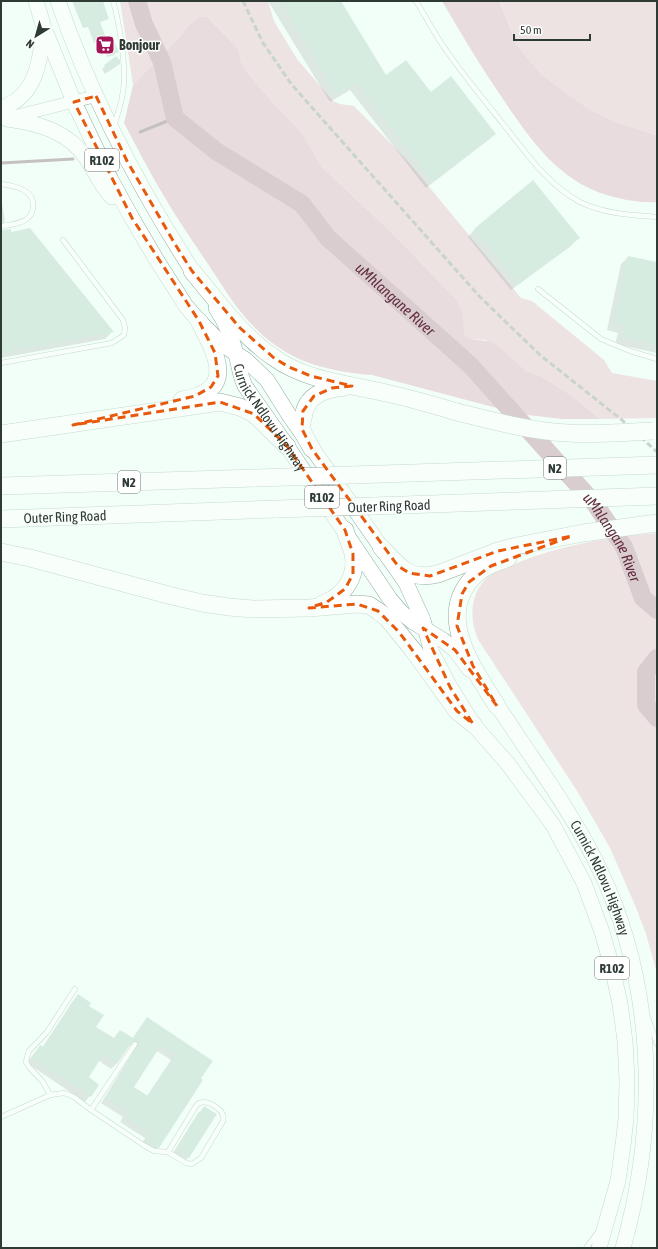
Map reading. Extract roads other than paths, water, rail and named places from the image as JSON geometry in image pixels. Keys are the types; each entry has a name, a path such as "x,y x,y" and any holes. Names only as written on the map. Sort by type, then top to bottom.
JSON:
{"highway":[{"path":"192,271 240,328 256,343 274,358 289,367 311,376 416,400 504,424 537,430 568,433 655,431"},
{"path":"73,425 144,406 189,399 211,388 218,376 218,366 215,353 199,321"},
{"path":"312,449 302,429 303,411 307,404 314,396 323,391 332,388 352,386"},
{"path":"1,434 73,425 220,402 240,407 254,414 287,446"},
{"name":"N2","path":"1,486 657,465"},
{"name":"Outer Ring Road","path":"1,519 657,496"},
{"path":"381,547 398,566 410,574 430,576 498,551 517,546 657,523"},
{"path":"309,608 334,598 340,594 350,581 353,574 353,554 344,530"},
{"path":"497,706 473,666 457,626 457,608 462,594 469,582 481,570 508,558 577,535"},
{"path":"1,552 30,558 202,603 253,609 309,608 357,604 369,605 378,611 399,632 458,711 473,724"}],"main road":[{"name":"R102","path":"36,1 44,28 74,102"},
{"name":"R102","path":"58,1 96,96"},
{"path":"44,28 40,58 30,86 3,115 40,124 67,137 78,147 106,190 132,218"},
{"name":"Curnick Ndlovu Highway","path":"96,96 134,174 175,244 222,317 236,353 240,376 245,386 397,607 413,622 443,640 455,650 497,706 568,811 600,869 626,934 644,1007 648,1049 649,1124 642,1175 634,1213 623,1248"},
{"name":"Curnick Ndlovu Highway","path":"74,102 111,180 132,218 182,299 199,321 223,345 252,365 267,380 312,449 406,583 416,604 432,653 450,687 473,724 508,764 553,825 584,883 602,932 612,967 625,1041 627,1081 626,1119 618,1181 599,1248"}],"street":[{"path":"3,115 74,102 96,96"}],"lane":[{"path":"113,1 118,23 125,75 113,132"},
{"path":"416,1 446,50 464,75 539,169 562,190 580,202 614,214 657,217"},
{"path":"1,184 19,187 26,191 31,196 33,204 32,211 28,218 19,223 1,226"},
{"path":"1,363 112,342 124,335 125,328 123,320 63,240"},
{"path":"538,289 601,339 657,359"},
{"path":"50,1095 43,1082 29,1067 26,1062 27,1057 29,1051 47,1032 75,989"},
{"path":"644,1007 657,1044"},
{"path":"91,1110 135,1044"},
{"path":"1,1117 50,1095 61,1093 70,1095 145,1146 154,1150 168,1152 186,1163 191,1164 195,1163 201,1158 223,1121 224,1117 222,1112 208,1103 199,1103 168,1152"},
{"path":"586,1248 608,1219"}],"waterway":[{"name":"uMhlangane River","path":"137,1 144,24 162,62 175,118 216,151 302,204 328,238 470,365 595,504 624,547 643,598 657,610"},
{"path":"140,132 175,118"},
{"path":"1,163 73,159"},
{"name":"uMhlangane River","path":"657,658 646,672 646,705 657,718"}],"railway":[{"path":"243,1 263,43 292,85 480,297 540,355 622,420 657,452"}],"place":[{"name":"Bonjour","path":"105,45"}]}
